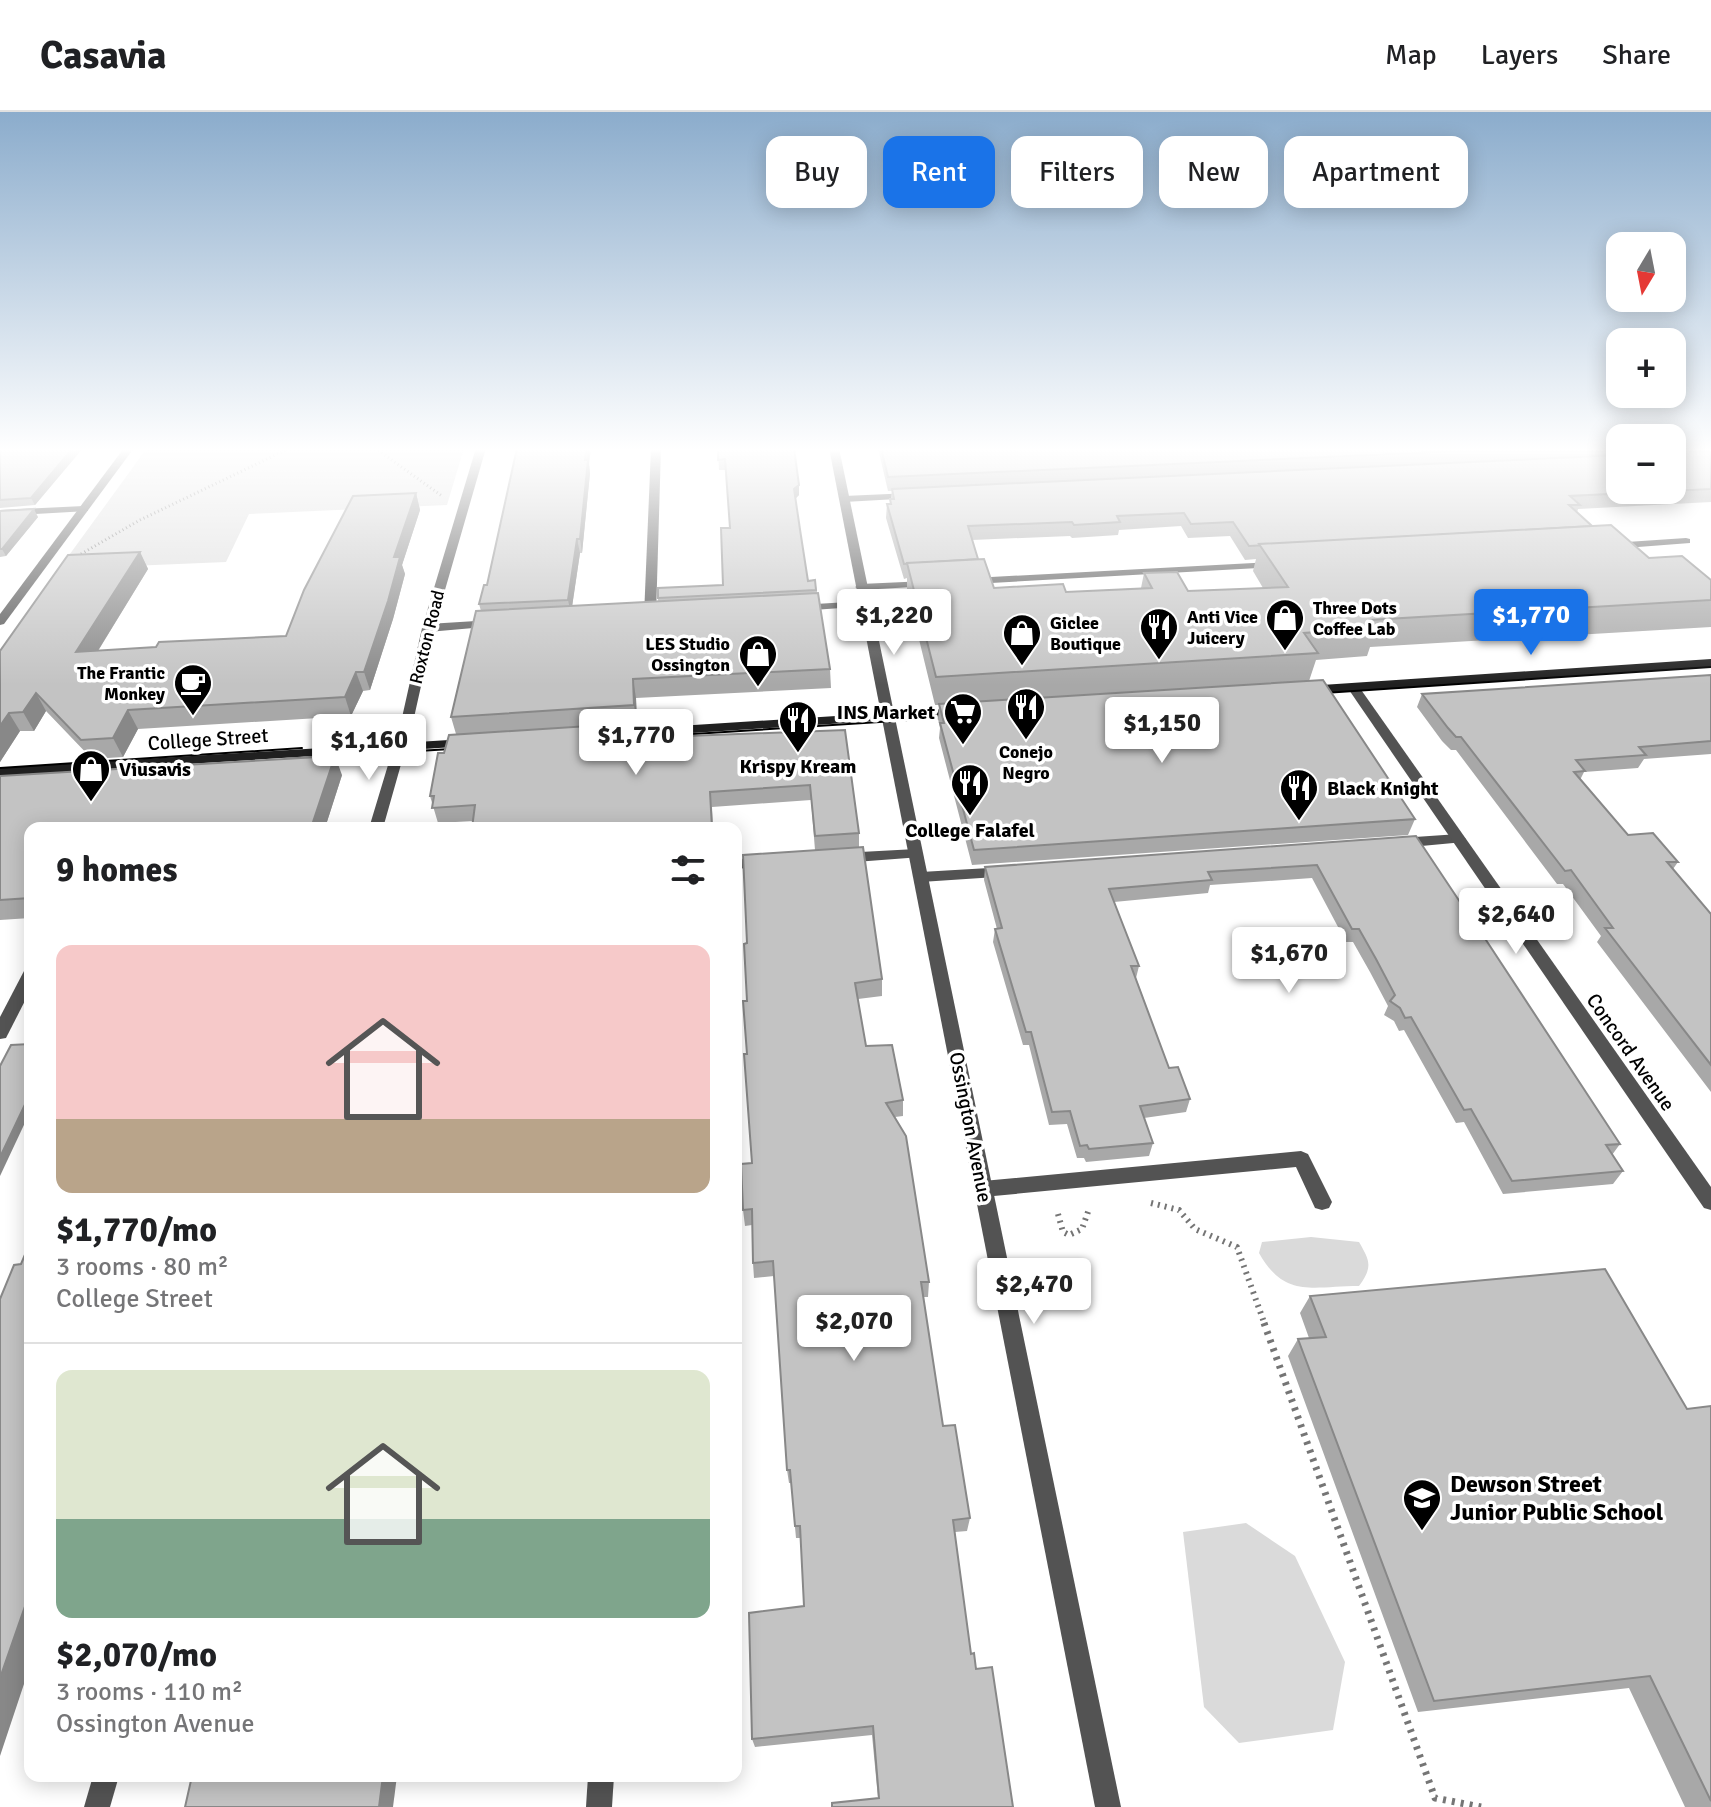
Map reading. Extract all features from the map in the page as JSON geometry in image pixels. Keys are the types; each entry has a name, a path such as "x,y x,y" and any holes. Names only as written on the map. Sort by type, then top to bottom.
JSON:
{"main road":[{"path":"1290,691 1711,663"},
{"path":"601,735 974,711"},
{"name":"College Street","path":"0,772 477,742"}],"street":[{"path":"2,617 70,527"},
{"name":"Roxton Road","path":"378,822 458,527"},
{"path":"650,616 653,527"},
{"name":"Ossington Avenue","path":"849,527 1108,1807"},
{"path":"1591,547 1686,541"},
{"path":"956,582 1289,564"},
{"path":"861,587 940,583"},
{"path":"787,608 865,604"},
{"path":"634,616 665,615"},
{"path":"428,628 499,624"},
{"name":"Concord Avenue","path":"1353,687 1711,1202"},
{"path":"1377,845 1459,839"},
{"path":"824,859 916,854"},
{"path":"742,864 780,862"},
{"path":"921,877 1029,870"},
{"path":"0,1033 24,987"},
{"path":"983,1189 1301,1159 1322,1202"},
{"path":"97,1807 104,1782"},
{"path":"599,1807 601,1782"}],"path":[{"path":"73,559 128,527"},
{"path":"1145,1201 1179,1210 1195,1229 1237,1247 1435,1798 1481,1807"},
{"path":"1058,1214 1063,1232 1069,1235 1082,1229 1087,1209 1101,1207"}],"shaded area":[{"path":"89,527 243,527 226,562 59,569"},
{"path":"1311,1237 1359,1242 1368,1264 1359,1286 1314,1288 1290,1284 1269,1268 1259,1253 1262,1242"},
{"path":"1246,1523 1295,1556 1345,1662 1333,1730 1239,1743 1204,1707 1183,1532"}],"building":[{"path":"0,527 20,527 2,549"},
{"path":"337,527 404,527 394,557 400,557 388,601 364,672 356,672 345,697 128,710 113,738 81,740 36,693 23,712 9,713 0,726 0,651 68,555 140,552 76,652 156,647 159,642 286,636 304,590"},
{"path":"500,527 581,527 568,600 479,604 484,585 487,585"},
{"path":"800,527 808,581 815,580 816,590 658,598 658,588 723,585 721,528"},
{"path":"894,527 968,527 978,559 904,564"},
{"path":"1236,527 1573,527 1249,546"},
{"path":"1613,527 1649,558 1682,556 1711,580 1711,600 1370,620 1377,628 1304,633 1318,653 936,677 907,563 984,559 994,588 1063,584 1066,592 1152,588 1144,573 1177,572 1188,591 1288,587 1259,544"},
{"path":"818,593 830,669 633,679 634,705 451,717 476,611"},
{"path":"1711,675 1711,741 1639,747 1646,755 1576,760 1585,771 1574,772 1628,835 1653,833 1678,862 1667,862 1711,914 1711,1065 1605,928 1613,928 1571,870 1565,871 1461,737 1456,737 1422,694"},
{"path":"1323,680 1415,819 974,850 940,723 944,723 939,704"},
{"path":"635,723 636,738 845,730 859,833 815,836 810,785 710,792 712,822 473,822 475,805 432,808 434,796 430,796 438,753 444,753 449,735"},
{"path":"335,756 313,822 24,822 24,898 0,900 0,776"},
{"path":"1416,836 1468,914 1477,917 1488,934 1484,937 1620,1144 1606,1145 1623,1171 1512,1181 1471,1109 1464,1110 1411,1017 1405,1018 1400,1008 1390,1001 1395,995 1376,959 1359,929 1352,929 1317,865 1208,872 1212,880 1109,889 1139,966 1131,966 1169,1068 1178,1067 1190,1099 1140,1106 1153,1143 1089,1149 1087,1145 1080,1146 1070,1111 1052,1112 1031,1032 1026,1032 995,929 1002,928 985,867"},
{"path":"863,847 882,979 855,983 866,1046 892,1045 903,1100 886,1103 906,1136 929,1282 921,1282 943,1426 955,1425 970,1518 953,1520 971,1654 974,1653 976,1669 992,1667 1013,1807 832,1807 832,1803 879,1798 873,1726 752,1739 749,1613 804,1606 800,1526 795,1526 790,1470 787,1470 773,1261 753,1263 752,1209 743,1210 742,1164 752,1163 744,1054 747,1054 743,1001 747,1001 744,944 747,943 743,855"},
{"path":"24,1044 24,1107 0,1157 0,1066 11,1045"},
{"path":"24,1257 24,1609 0,1678 0,1299 14,1265 21,1264"},
{"path":"1605,1269 1687,1409 1711,1406 1711,1801 1650,1676 1434,1701 1298,1339 1326,1337 1310,1296"},
{"path":"191,1782 382,1782 379,1807 185,1807"}],"tram line":[{"path":"1309,694 1711,667"},
{"path":"615,739 958,717"},
{"path":"0,768 302,748"},
{"path":"287,759 467,748"}],"place":[{"name":"Three Dots Coffee Lab","path":"1285,652"},
{"name":"Anti Vice Juicery","path":"1159,661"},
{"name":"Giclee Boutique","path":"1022,667"},
{"name":"LES Studio Ossington","path":"758,688"},
{"name":"The Frantic Monkey","path":"193,717"},
{"name":"Conejo Negro","path":"1026,741"},
{"name":"INS Market","path":"963,746"},
{"name":"Krispy Kream","path":"798,754"},
{"name":"Viusavis","path":"91,803"},
{"name":"College Falafel","path":"970,817"},
{"name":"Black Knight","path":"1299,822"},
{"name":"Dewson Street Junior Public School","path":"1422,1532"}]}
